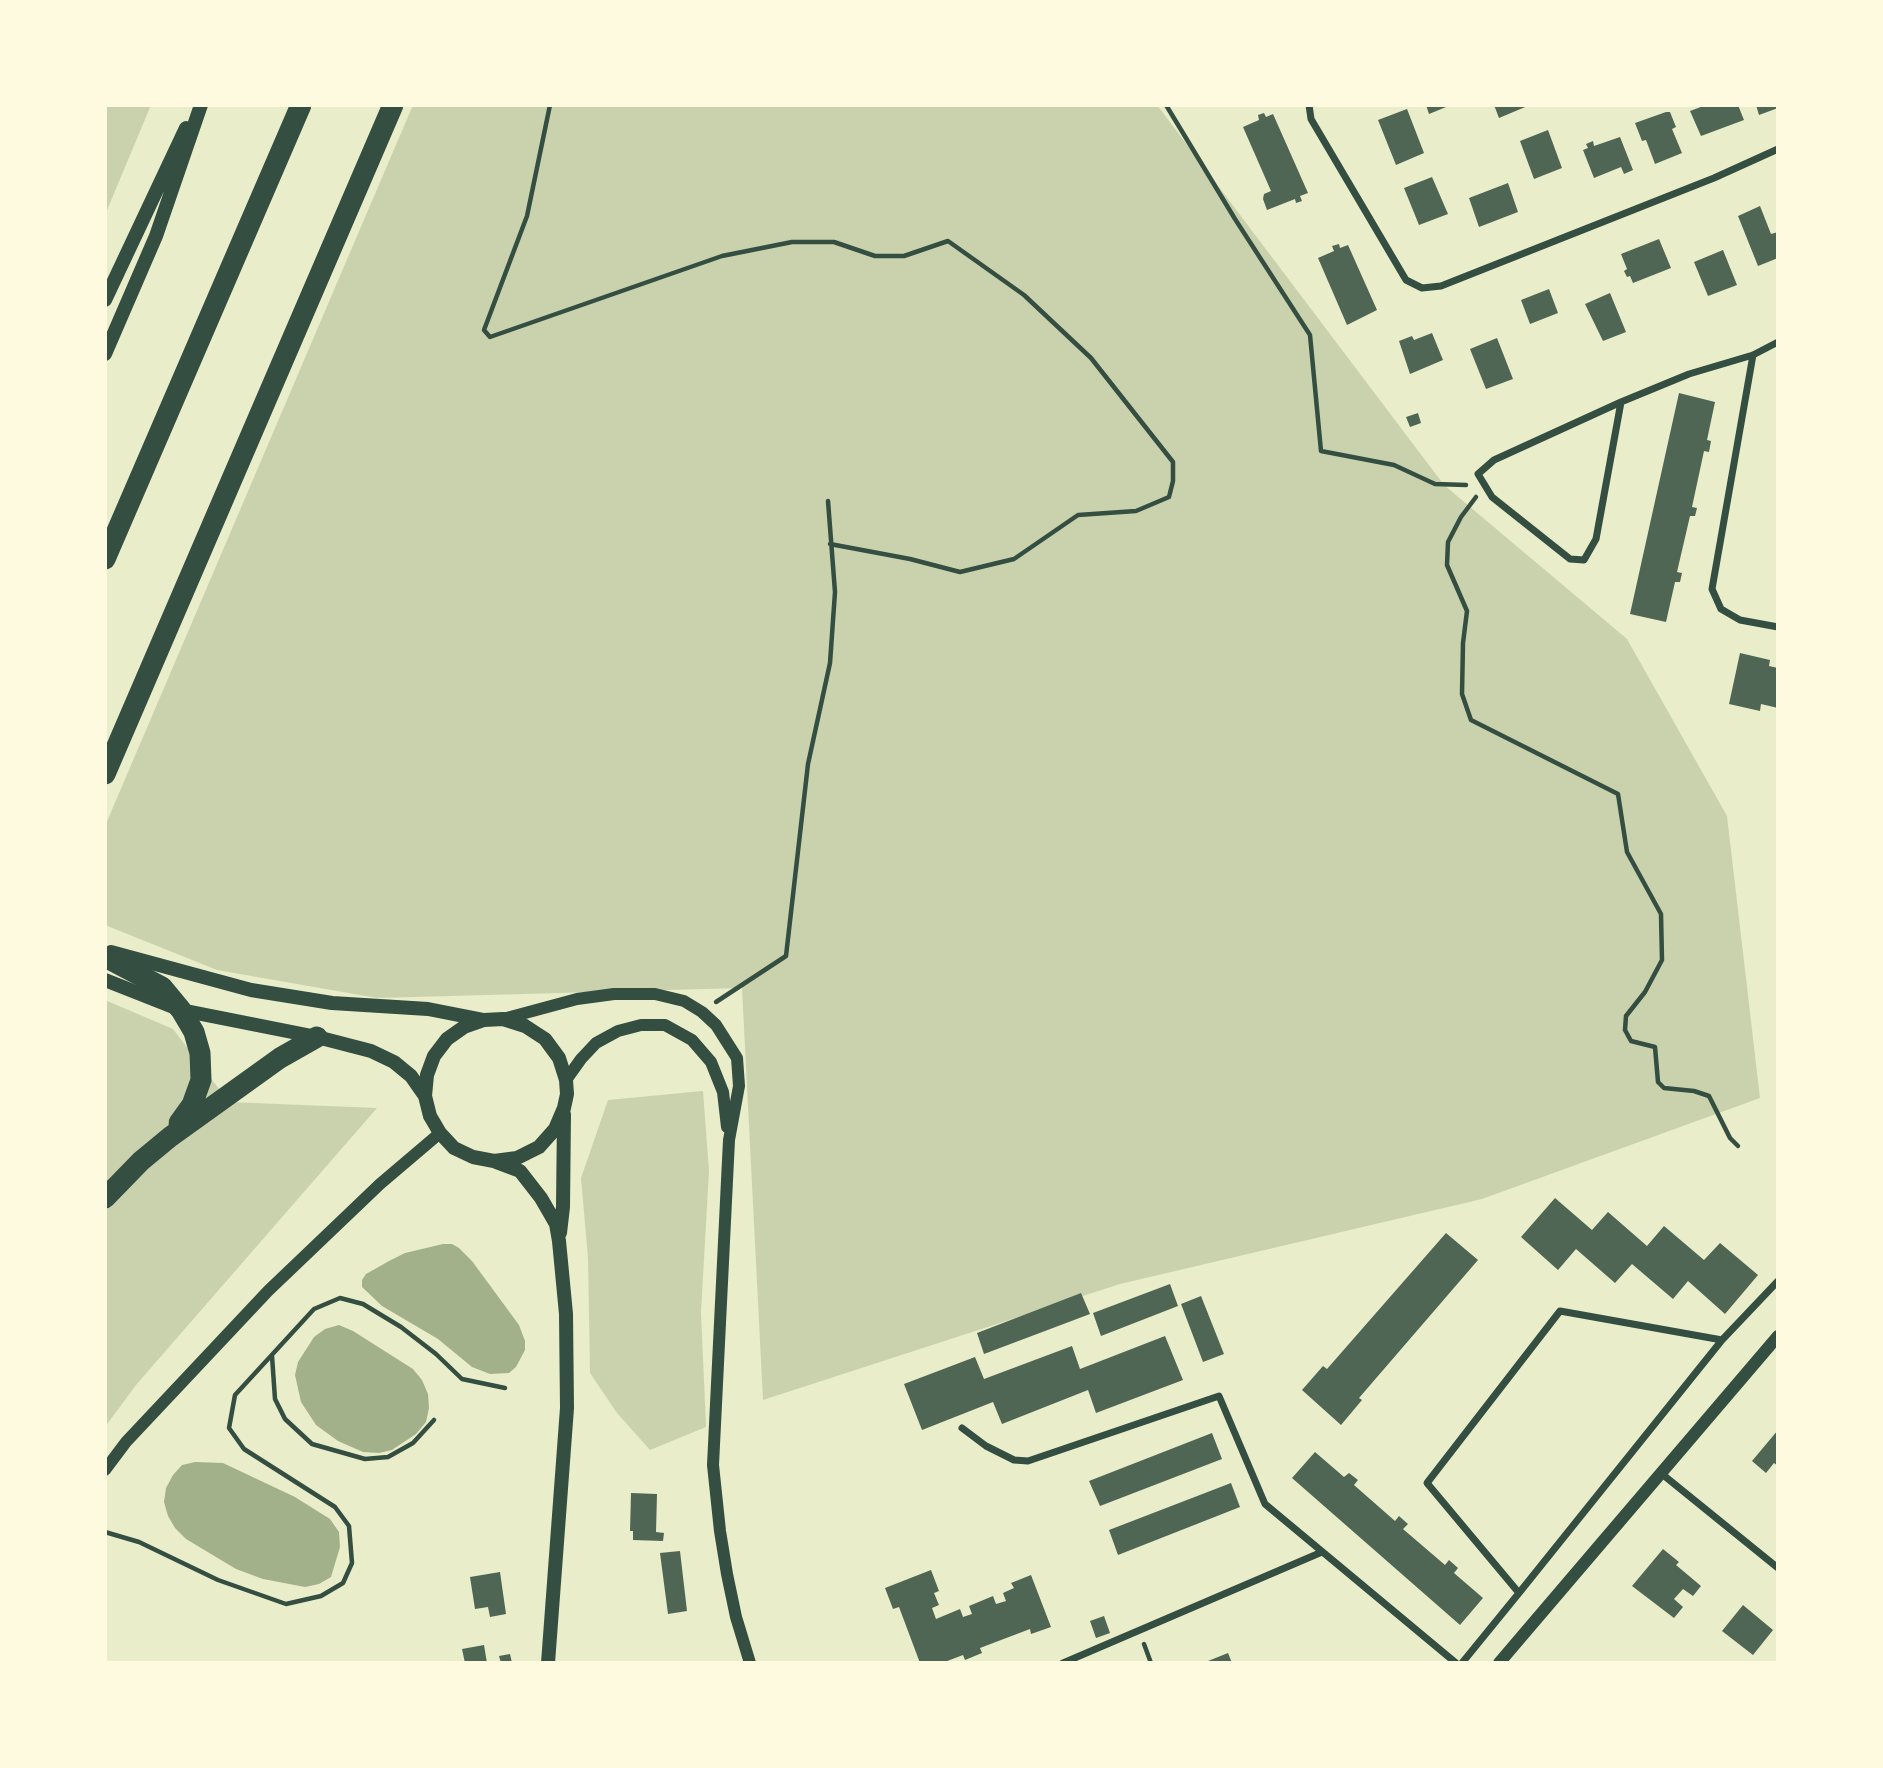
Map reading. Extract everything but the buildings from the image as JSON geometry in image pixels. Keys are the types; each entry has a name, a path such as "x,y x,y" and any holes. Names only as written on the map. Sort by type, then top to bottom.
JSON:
{"highway":[{"path":"105,559 301,105"},
{"path":"105,774 393,105"},
{"path":"105,957 162,987 181,1010 194,1032 201,1053 201,1080 191,1105 170,1137"},
{"path":"105,1198 141,1161 170,1137 280,1058 317,1037"}],"main road":[{"path":"105,300 200,105"},
{"path":"105,354 156,236 200,105"},
{"path":"105,951 251,990 332,1003 428,1009 484,1020 503,1019 526,1026 545,1039 559,1058 566,1080 563,1207 559,1241"},
{"path":"105,980 181,1010 317,1037 371,1051 394,1062 411,1076 425,1096"},
{"path":"484,1020 464,1027 440,1047 426,1075 425,1096 430,1115 440,1133 454,1148 473,1157 494,1161 520,1171 541,1198 556,1224 566,1314 567,1408 548,1663"},
{"path":"494,1161 517,1158 539,1147 555,1129 564,1108"}],"street":[{"path":"1309,105 1311,120 1406,280 1422,288 1441,286 1454,281 1701,183 1778,149"},
{"path":"1621,402 1596,539 1584,560 1570,559 1492,497 1478,474 1494,460 1621,402 1689,374 1753,355 1778,342"},
{"path":"1753,355 1712,589 1721,609 1740,620 1778,627"},
{"path":"503,1019 577,999 654,994 684,1001 702,1012 716,1025 737,1058 739,1087 729,1140 713,1465 727,1574 750,1663"},
{"path":"566,1080 596,1042 618,1031 641,1025 664,1025 692,1040 711,1062 723,1092 729,1140"},
{"path":"105,1471 126,1442 268,1291 380,1184 440,1133"},
{"path":"1462,1663 1722,1340 1778,1281"},
{"path":"1518,1593 1427,1483 1560,1311 1722,1340"},
{"path":"1499,1663 1778,1336"},
{"path":"962,1428 986,1447 1014,1460 1028,1461 1219,1396 1265,1504 1456,1663"},
{"path":"1662,1474 1778,1568"},
{"path":"1063,1663 1322,1552"}],"path":[{"path":"550,105 527,216 484,330 490,337 709,260 746,251 792,242 834,242 875,256 904,256 948,241 1024,295 1091,358 1173,463 1173,481 1169,497 1136,511 1079,515 1014,559 960,572 830,544"},
{"path":"1167,105 1234,219 1310,335 1321,451 1394,465 1435,484 1485,485"},
{"path":"1485,485 1461,517 1448,542 1447,565 1467,611 1462,694 1471,720 1618,794 1627,852 1661,914 1662,960 1645,992 1626,1016 1625,1030 1631,1041 1655,1048 1658,1082 1664,1088 1709,1096 1730,1138 1738,1146"},
{"path":"702,1012 786,956 808,764 830,663 835,592 828,501"},
{"path":"105,1532 139,1542 218,1580 286,1604 321,1596 343,1583 352,1563 349,1526 335,1507 244,1449 229,1428 235,1395 314,1309 340,1298 363,1304 401,1327 436,1354 462,1379 505,1388"},
{"path":"272,1355 275,1399 285,1419 312,1444 365,1459 388,1457 413,1443 434,1420"}],"shaded area":[{"path":"105,105 151,105 105,215"},
{"path":"413,105 1157,105 1444,485 1627,639 1727,816 1760,1098 1482,1199 1120,1284 763,1400 742,988 377,998 217,970 105,925 105,826"},
{"path":"105,1000 173,1029 229,1102 377,1108 136,1385 105,1427"},
{"path":"703,1091 709,1171 701,1312 706,1427 650,1450 617,1413 590,1373 588,1258 581,1178 608,1100"},
{"path":"452,1244 459,1248 472,1261 519,1325 525,1341 525,1350 516,1367 509,1373 490,1374 472,1367 438,1339 382,1306 362,1287 366,1274 389,1261 405,1253"},
{"path":"339,1325 413,1369 428,1394 426,1422 416,1434 392,1450 363,1452 338,1441 316,1425 301,1402 295,1375 298,1362 314,1337 325,1329"},
{"path":"195,1462 223,1463 295,1497 330,1519 339,1532 340,1547 331,1577 319,1584 305,1587 263,1579 236,1569 186,1539 175,1528 164,1502 166,1488 173,1475 182,1465"}]}
